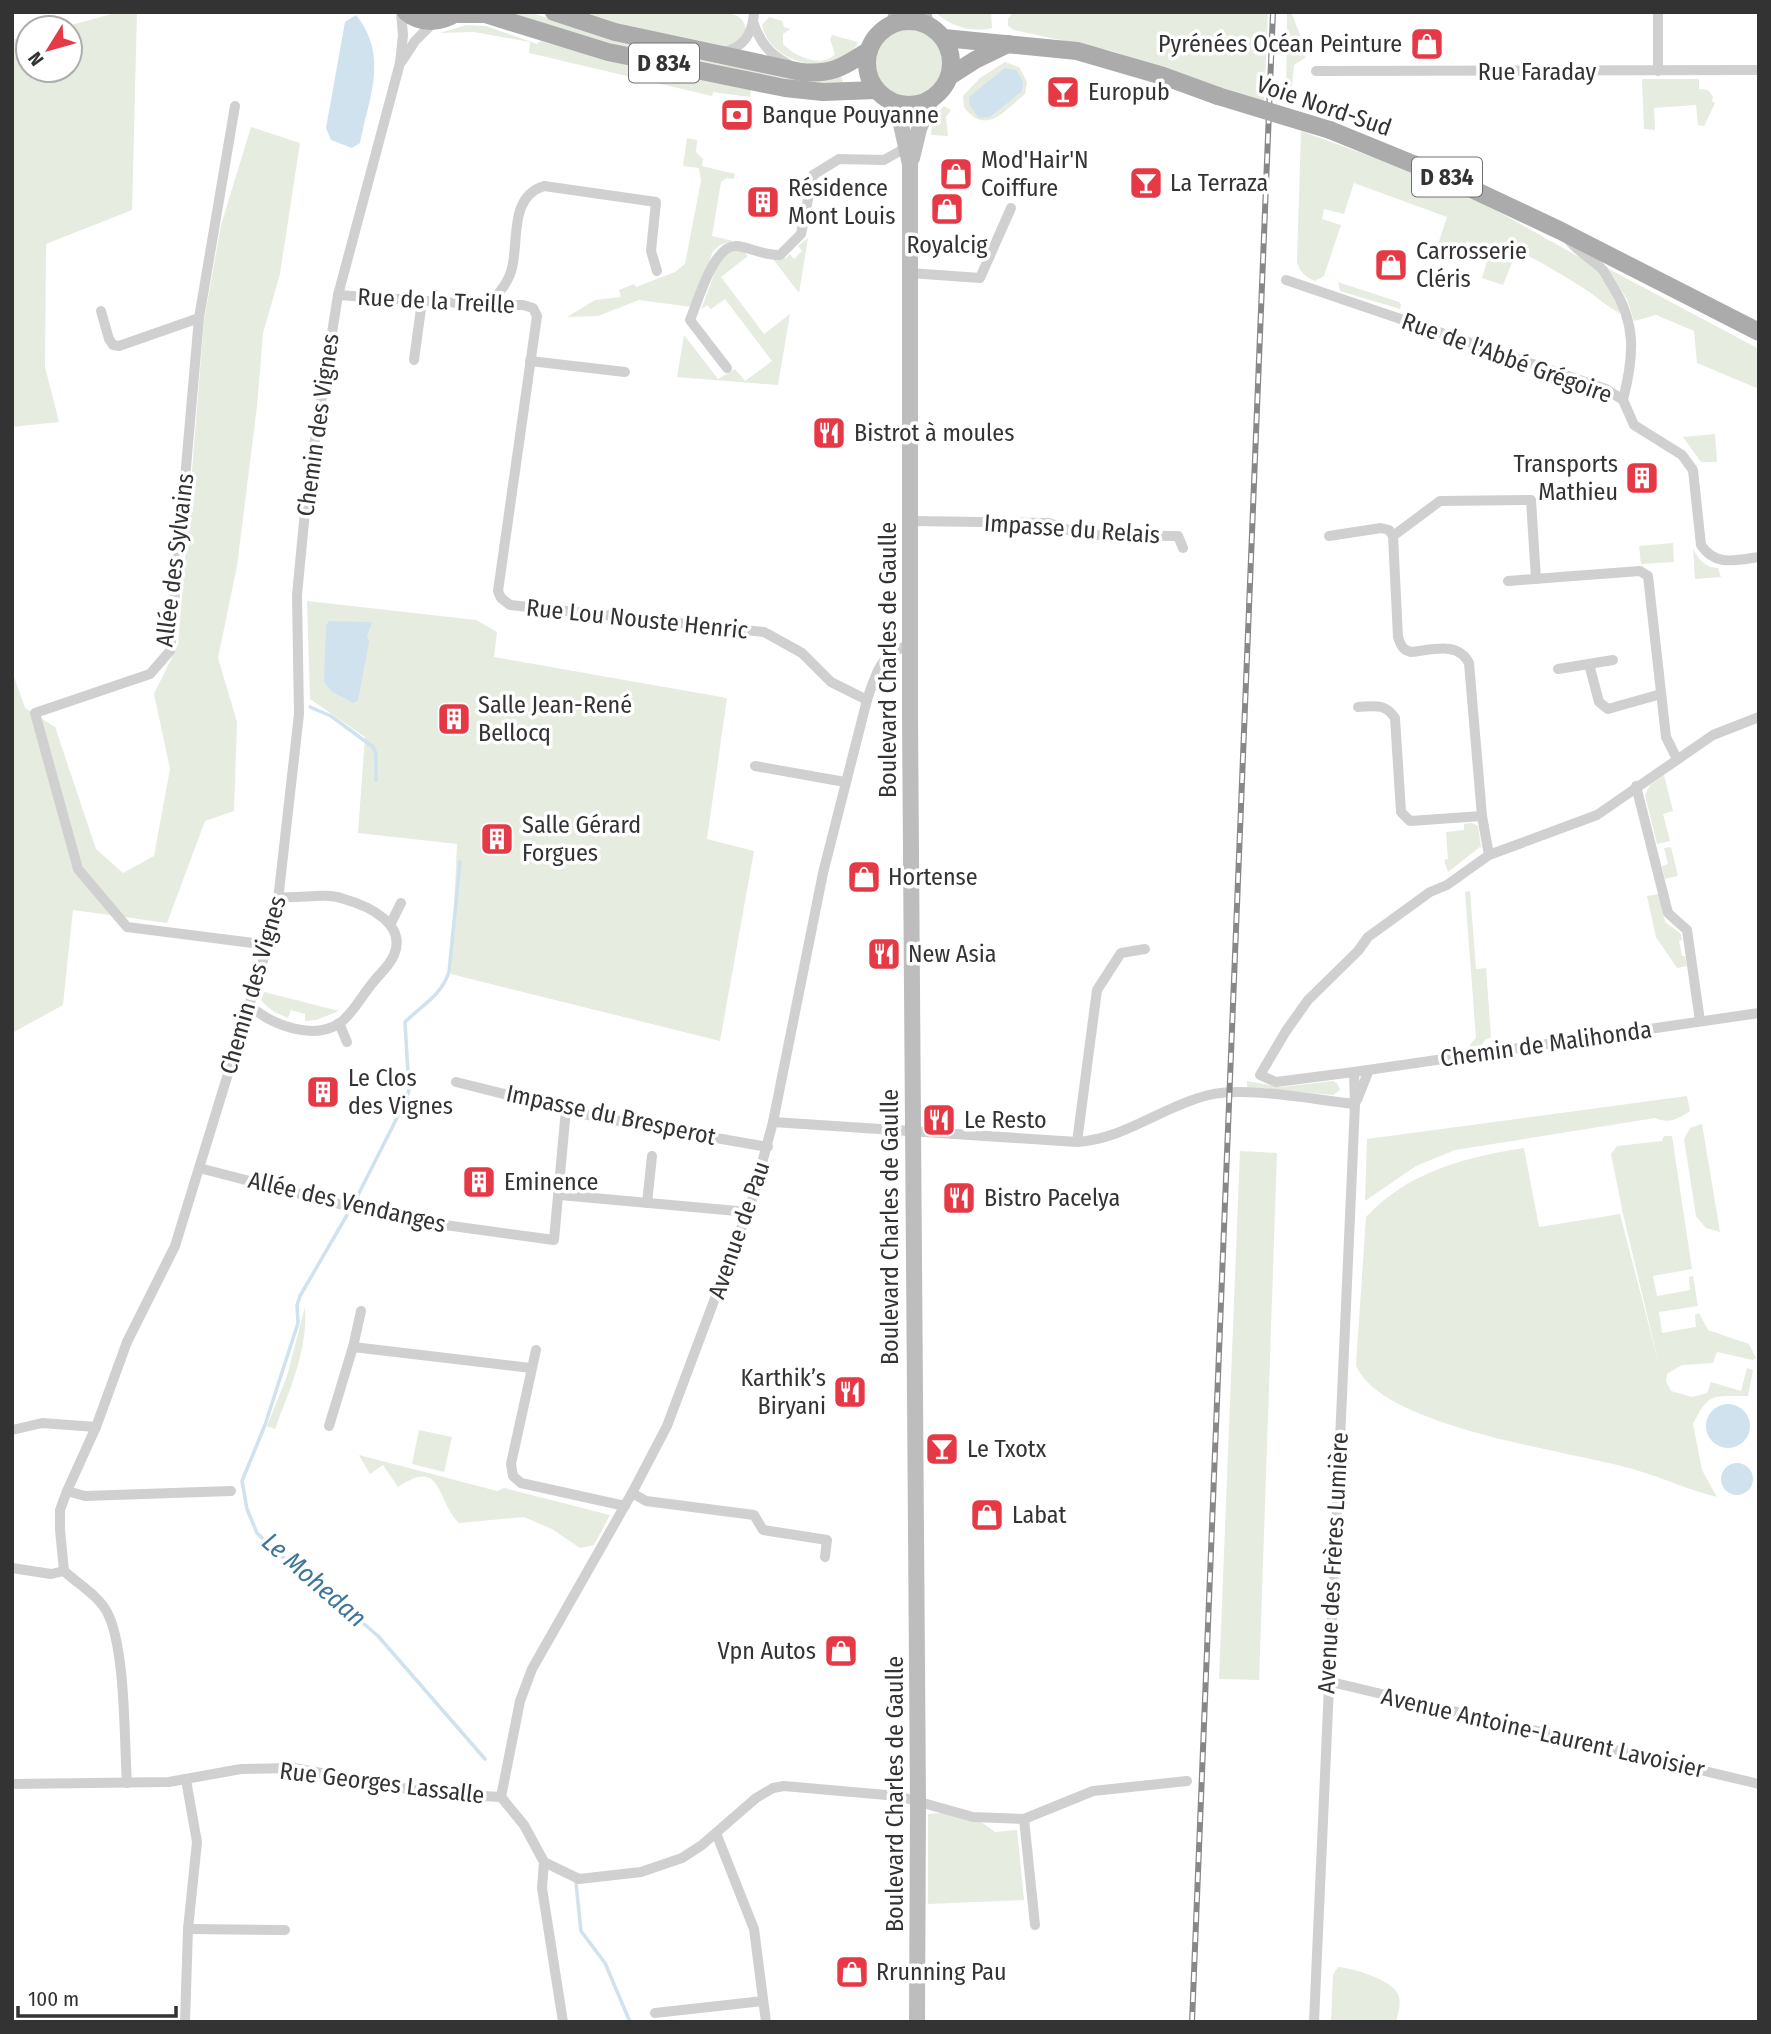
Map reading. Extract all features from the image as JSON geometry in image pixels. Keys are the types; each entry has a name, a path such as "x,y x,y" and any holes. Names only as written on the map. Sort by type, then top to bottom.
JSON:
{"main road":[{"path":"403,12 434,22 457,13"},
{"name":"D 834","path":"554,12 615,32 802,72 820,74 840,69 868,51"},
{"name":"D 834","path":"457,13 485,13 608,51 785,88 823,92 876,90"},
{"path":"910,164 919,129 931,100 941,91 950,76 952,63 944,38 925,18 895,18 882,30 868,51 869,78 876,90 896,103 908,106 931,100"},
{"name":"Voie Nord-Sud","path":"944,38 1077,51 1329,130 1455,181 1561,230 1759,332"},
{"path":"950,76 1009,43"},
{"path":"896,103 910,164"},
{"name":"Boulevard Charles de Gaulle","path":"910,164 909,646 918,1802 917,2022"}],"street":[{"name":"Chemin des Vignes","path":"64,1571 60,1510 96,1427 127,1342 175,1246 269,945 280,897 299,714 297,595 307,490 338,295 400,63 403,12"},
{"path":"1658,12 1658,71"},
{"path":"712,53 733,50 741,44 749,34 754,17"},
{"path":"754,17 758,37 770,52 802,72"},
{"name":"Chemin des Vignes","path":"400,63 415,40 434,22"},
{"name":"Rue Faraday","path":"1316,71 1759,70"},
{"path":"101,311 109,339 113,345 118,346 199,318 234,106"},
{"path":"726,368 690,320 716,257 724,249 734,246 780,255 801,234 813,175 839,159 884,160 907,147"},
{"path":"489,305 504,286 512,269 518,215 524,199 531,191 544,186 656,202 652,251 657,271"},
{"path":"909,273 980,278 1011,208"},
{"name":"Rue de l'Abbé Grégoire","path":"1286,280 1606,389 1623,400 1631,366 1632,335 1623,302 1601,268 1574,248 1561,230"},
{"name":"Rue de la Treille","path":"338,295 523,305 533,308"},
{"path":"414,360 422,301"},
{"name":"Rue Lou Nouste Henric","path":"533,308 537,316 503,551 498,591 501,598 510,605 764,632 802,653 831,682 867,700"},
{"name":"Allée des Sylvains","path":"199,318 170,651 150,674 35,713 78,869 127,927 269,945"},
{"path":"530,361 625,372"},
{"path":"1623,400 1634,425 1682,455 1693,470 1701,545 1705,552 1722,561 1759,557"},
{"path":"1394,536 1440,501 1531,500 1536,579"},
{"name":"Impasse du Relais","path":"911,521 1049,523 1082,535 1178,536 1183,548"},
{"path":"1329,536 1381,528 1389,530 1394,536 1398,636 1401,646 1411,652 1452,648 1460,651 1469,663 1482,816 1489,855 1597,816 1636,786 1713,735 1759,717"},
{"path":"1508,581 1640,571 1648,576 1666,737 1677,759"},
{"name":"Avenue de Pau","path":"501,1797 520,1701 532,1669 625,1506 667,1426 683,1390 748,1212 768,1147 823,873 867,700 876,674 888,655 909,646"},
{"path":"1558,669 1614,660"},
{"path":"1589,664 1599,702 1608,709 1661,694"},
{"path":"1358,707 1383,706 1395,718 1401,812 1406,819 1482,816"},
{"path":"755,766 845,782"},
{"path":"1636,786 1668,913 1687,930 1700,1021"},
{"name":"Chemin de Malihonda","path":"1489,855 1447,885 1430,892 1368,937 1358,951 1308,1000 1260,1075 1276,1082 1759,1013"},
{"path":"250,1006 276,1023 291,1028 309,1030 339,1023 395,954 397,937 391,923 345,899 327,895 280,897"},
{"path":"391,923 401,903"},
{"path":"1077,1142 1097,990 1121,953 1145,949"},
{"path":"339,1023 347,1042"},
{"path":"1355,1104 1369,1070"},
{"path":"1354,1072 1355,1104"},
{"name":"Impasse du Bresperot","path":"456,1082 596,1117 768,1147"},
{"path":"773,1122 1077,1142 1092,1141 1120,1132 1210,1094 1253,1093 1355,1104"},
{"name":"Avenue des Frères Lumière","path":"1314,2022 1327,1681 1355,1104"},
{"path":"566,1109 560,1195 748,1212"},
{"path":"647,1203 652,1156"},
{"name":"Allée des Vendanges","path":"199,1168 394,1218 554,1240 560,1195"},
{"path":"329,1426 361,1311"},
{"path":"353,1347 531,1368"},
{"path":"536,1350 511,1464 513,1476 521,1483 625,1506"},
{"path":"12,1430 42,1423 96,1427"},
{"path":"67,1491 85,1496 231,1492"},
{"path":"632,1493 646,1501 754,1515 763,1530 827,1540 825,1557"},
{"path":"12,1568 51,1574 64,1571 107,1610 120,1667 127,1783"},
{"name":"Avenue Antoine-Laurent Lavoisier","path":"1327,1681 1759,1784"},
{"name":"Rue Georges Lassalle","path":"12,1784 186,1780 242,1769 294,1768 430,1793 501,1797"},
{"path":"185,2022 188,1929 197,1842 186,1780"},
{"path":"544,1862 579,1879 642,1872 682,1858 756,1798 773,1788 784,1786 898,1796 973,1817 1024,1819 1093,1791 1188,1781"},
{"path":"501,1797 524,1825 544,1862 542,1888 563,2022"},
{"path":"1024,1819 1035,1925"},
{"path":"716,1833 754,1929 766,2022"},
{"path":"188,1929 285,1930"},
{"path":"655,2013 763,2001"}],"shaded area":[{"path":"119,12 137,12 132,210 46,244 45,367 59,422 12,427 12,40 14,84 84,84 84,21"},
{"path":"502,12 528,12 588,30 840,74 845,86 830,87 647,54"},
{"path":"574,12 726,13 739,17 746,31 741,40 724,48 623,26"},
{"path":"935,12 991,12 992,28 976,30 961,27"},
{"path":"1013,12 1268,12 1264,102 1112,51 1014,30 1008,26 1008,19"},
{"path":"1287,12 1291,12 1307,52 1305,58 1294,65 1290,106 1286,105"},
{"path":"769,17 782,21 784,27 790,29 783,34 783,44 808,59 823,60 835,54 830,39 832,35 858,42 849,54 837,62 807,64 791,59 768,39 762,25"},
{"path":"466,25 486,26 537,44 540,41 639,68 751,90 750,97 713,92 712,96 529,53 530,42 474,32 440,33"},
{"path":"903,28 917,28 930,33 940,43 945,63 940,83 930,93 917,98 903,98 890,93 880,83 875,70 875,56 880,43 890,33"},
{"path":"1005,62 1019,67 1027,82 1025,94 995,118 980,120 972,116 964,107 963,96 980,78"},
{"path":"1642,79 1699,79 1699,89 1708,90 1715,103 1704,126 1698,125 1696,105 1654,108 1655,130 1644,129"},
{"path":"944,106 951,110 946,117 948,136 931,135 933,119"},
{"path":"251,127 300,143 280,274 263,333 257,406 237,566 218,658 237,722 234,811 205,821 167,923 73,910 63,1005 12,1033 12,671 25,708 55,727 96,849 123,873 154,856 170,769 154,694 178,645 204,321 221,225"},
{"path":"1301,131 1419,174 1483,203 1586,261 1598,270 1621,307 1620,313 1571,280 1517,250 1503,285 1482,278 1490,251 1467,241 1460,258 1436,250 1447,217 1354,183 1344,214 1324,209 1322,219 1341,225 1324,276 1315,281 1308,278 1297,262"},
{"path":"687,138 697,140 696,152 703,159 702,166 735,174 734,179 727,178 721,182 712,236 733,241 720,245 713,251 692,307 639,300 598,316 567,317 595,300 621,297 619,290 634,284 636,287 675,272 685,264 701,181 699,168 683,166"},
{"path":"808,238 799,293 773,259 786,258 790,254 794,259 802,251 798,246"},
{"path":"732,250 744,252 748,256 721,277 764,334 790,314 778,385 677,377 684,335 718,379 735,369 745,381 772,361 725,299 711,309 707,305 701,310 720,258"},
{"path":"1607,268 1759,349 1759,389 1697,363 1694,331 1656,315 1634,321 1627,299"},
{"path":"1338,282 1399,302 1400,309 1340,291"},
{"path":"1715,434 1717,462 1701,462 1683,437"},
{"path":"1673,543 1674,562 1641,564 1639,546"},
{"path":"1693,549 1706,565 1718,568 1721,577 1695,579"},
{"path":"307,601 476,620 497,632 494,657 727,698 707,839 754,851 720,1041 451,974 457,844 358,833 365,737 310,699"},
{"path":"1664,775 1673,811 1663,814 1670,841 1657,844 1645,795 1650,785"},
{"path":"1472,823 1478,826 1481,846 1448,872 1444,860 1448,859 1446,832 1464,830 1464,824"},
{"path":"1671,847 1678,876 1665,879 1662,866 1668,864 1664,848"},
{"path":"1470,891 1476,969 1486,968 1491,1037 1481,1046 1468,1047 1476,1038 1465,892"},
{"path":"1659,894 1665,922 1681,934 1682,940 1679,941 1687,966 1677,968 1656,937 1647,896"},
{"path":"264,992 339,1011 316,1020 305,1021 305,1014 291,1010 288,1018 273,1011 261,1000"},
{"path":"1247,1081 1281,1087 1333,1081 1340,1090 1333,1095 1247,1087"},
{"path":"1687,1096 1690,1111 1673,1120 1655,1118 1455,1150 1416,1166 1365,1201 1367,1139"},
{"path":"1702,1124 1720,1232 1706,1228 1696,1216 1684,1139 1690,1128"},
{"path":"1664,1136 1672,1136 1692,1269 1653,1276 1657,1296 1690,1290 1689,1277 1693,1276 1698,1306 1659,1312 1662,1333 1696,1327 1695,1315 1699,1313 1708,1330 1749,1344 1756,1358 1753,1360 1717,1352 1713,1363 1682,1365 1667,1374 1666,1381 1671,1391 1692,1397 1707,1393 1711,1382 1741,1391 1747,1368 1753,1370 1748,1396 1720,1396 1709,1400 1693,1424 1702,1470 1717,1497 1636,1470 1481,1434 1439,1421 1401,1405 1373,1387 1356,1365 1366,1217 1400,1188 1439,1169 1480,1156 1524,1148 1539,1227 1620,1214 1660,1369 1611,1154 1617,1146 1662,1141"},
{"path":"1240,1151 1277,1153 1259,1680 1219,1679"},
{"path":"305,1307 301,1354 275,1429 267,1426 287,1376"},
{"path":"419,1430 452,1437 444,1472 412,1464"},
{"path":"359,1455 497,1491 504,1488 610,1515 594,1545 580,1548 552,1529 524,1517 459,1523 431,1479 423,1476 398,1487 383,1465 370,1474"},
{"path":"941,1813 981,1822 995,1832 1017,1830 1024,1900 928,1904 928,1814"},
{"path":"1338,1967 1371,1976 1394,1989 1400,2001 1396,2022 1331,2022 1333,1975"}],"water":[{"path":"356,15 372,46 374,77 360,143 352,148 331,140 326,128 345,22"},
{"path":"1005,68 1016,70 1023,82 1022,91 990,117 979,118 970,106 969,97"},
{"path":"329,621 372,622 367,635 369,642 358,700 353,703 331,691 324,682 326,626"},
{"path":"1728,1404 1737,1405 1744,1410 1749,1417 1749,1435 1744,1442 1737,1447 1728,1448 1719,1447 1712,1442 1707,1435 1706,1426 1707,1417 1712,1410 1719,1405"},
{"path":"1737,1463 1748,1468 1753,1479 1748,1490 1737,1495 1726,1490 1721,1479 1726,1468"}],"waterway":[{"name":"Le Mohedan","path":"310,707 331,716 373,747 376,754 376,780"},
{"name":"Le Mohedan","path":"356,1199 409,1090 405,1022 436,994 449,972 460,862"},
{"name":"Le Mohedan","path":"347,1215 300,1296 297,1305 298,1323 265,1425 242,1481 247,1509 257,1533 378,1636 485,1759"},
{"name":"Le Mohedan","path":"576,1883 581,1931 605,1963 630,2022"}],"railway":[{"path":"1192,2022 1273,12"}],"place":[{"name":"Pyrénées Océan Peinture","path":"1427,44"},
{"name":"Europub","path":"1063,92"},
{"name":"Banque Pouyanne","path":"737,115"},
{"name":"Mod'Hair'N Coiffure","path":"956,174"},
{"name":"La Terraza","path":"1146,183"},
{"name":"Résidence Mont Louis","path":"763,202"},
{"name":"Royalcig","path":"947,209"},
{"name":"Carrosserie Cléris","path":"1391,265"},
{"name":"Bistrot à moules","path":"829,433"},
{"name":"Transports Mathieu","path":"1642,478"},
{"name":"Salle Jean-René Bellocq","path":"454,719"},
{"name":"Salle Gérard Forgues","path":"497,839"},
{"name":"Hortense","path":"864,877"},
{"name":"New Asia","path":"884,954"},
{"name":"Le Clos des Vignes","path":"323,1092"},
{"name":"Le Resto","path":"939,1120"},
{"name":"Eminence","path":"479,1182"},
{"name":"Bistro Pacelya","path":"959,1198"},
{"name":"Karthik’s Biryani","path":"850,1392"},
{"name":"Le Txotx","path":"942,1449"},
{"name":"Labat","path":"987,1515"},
{"name":"Vpn Autos","path":"841,1651"},
{"name":"Rrunning Pau","path":"852,1972"}]}
